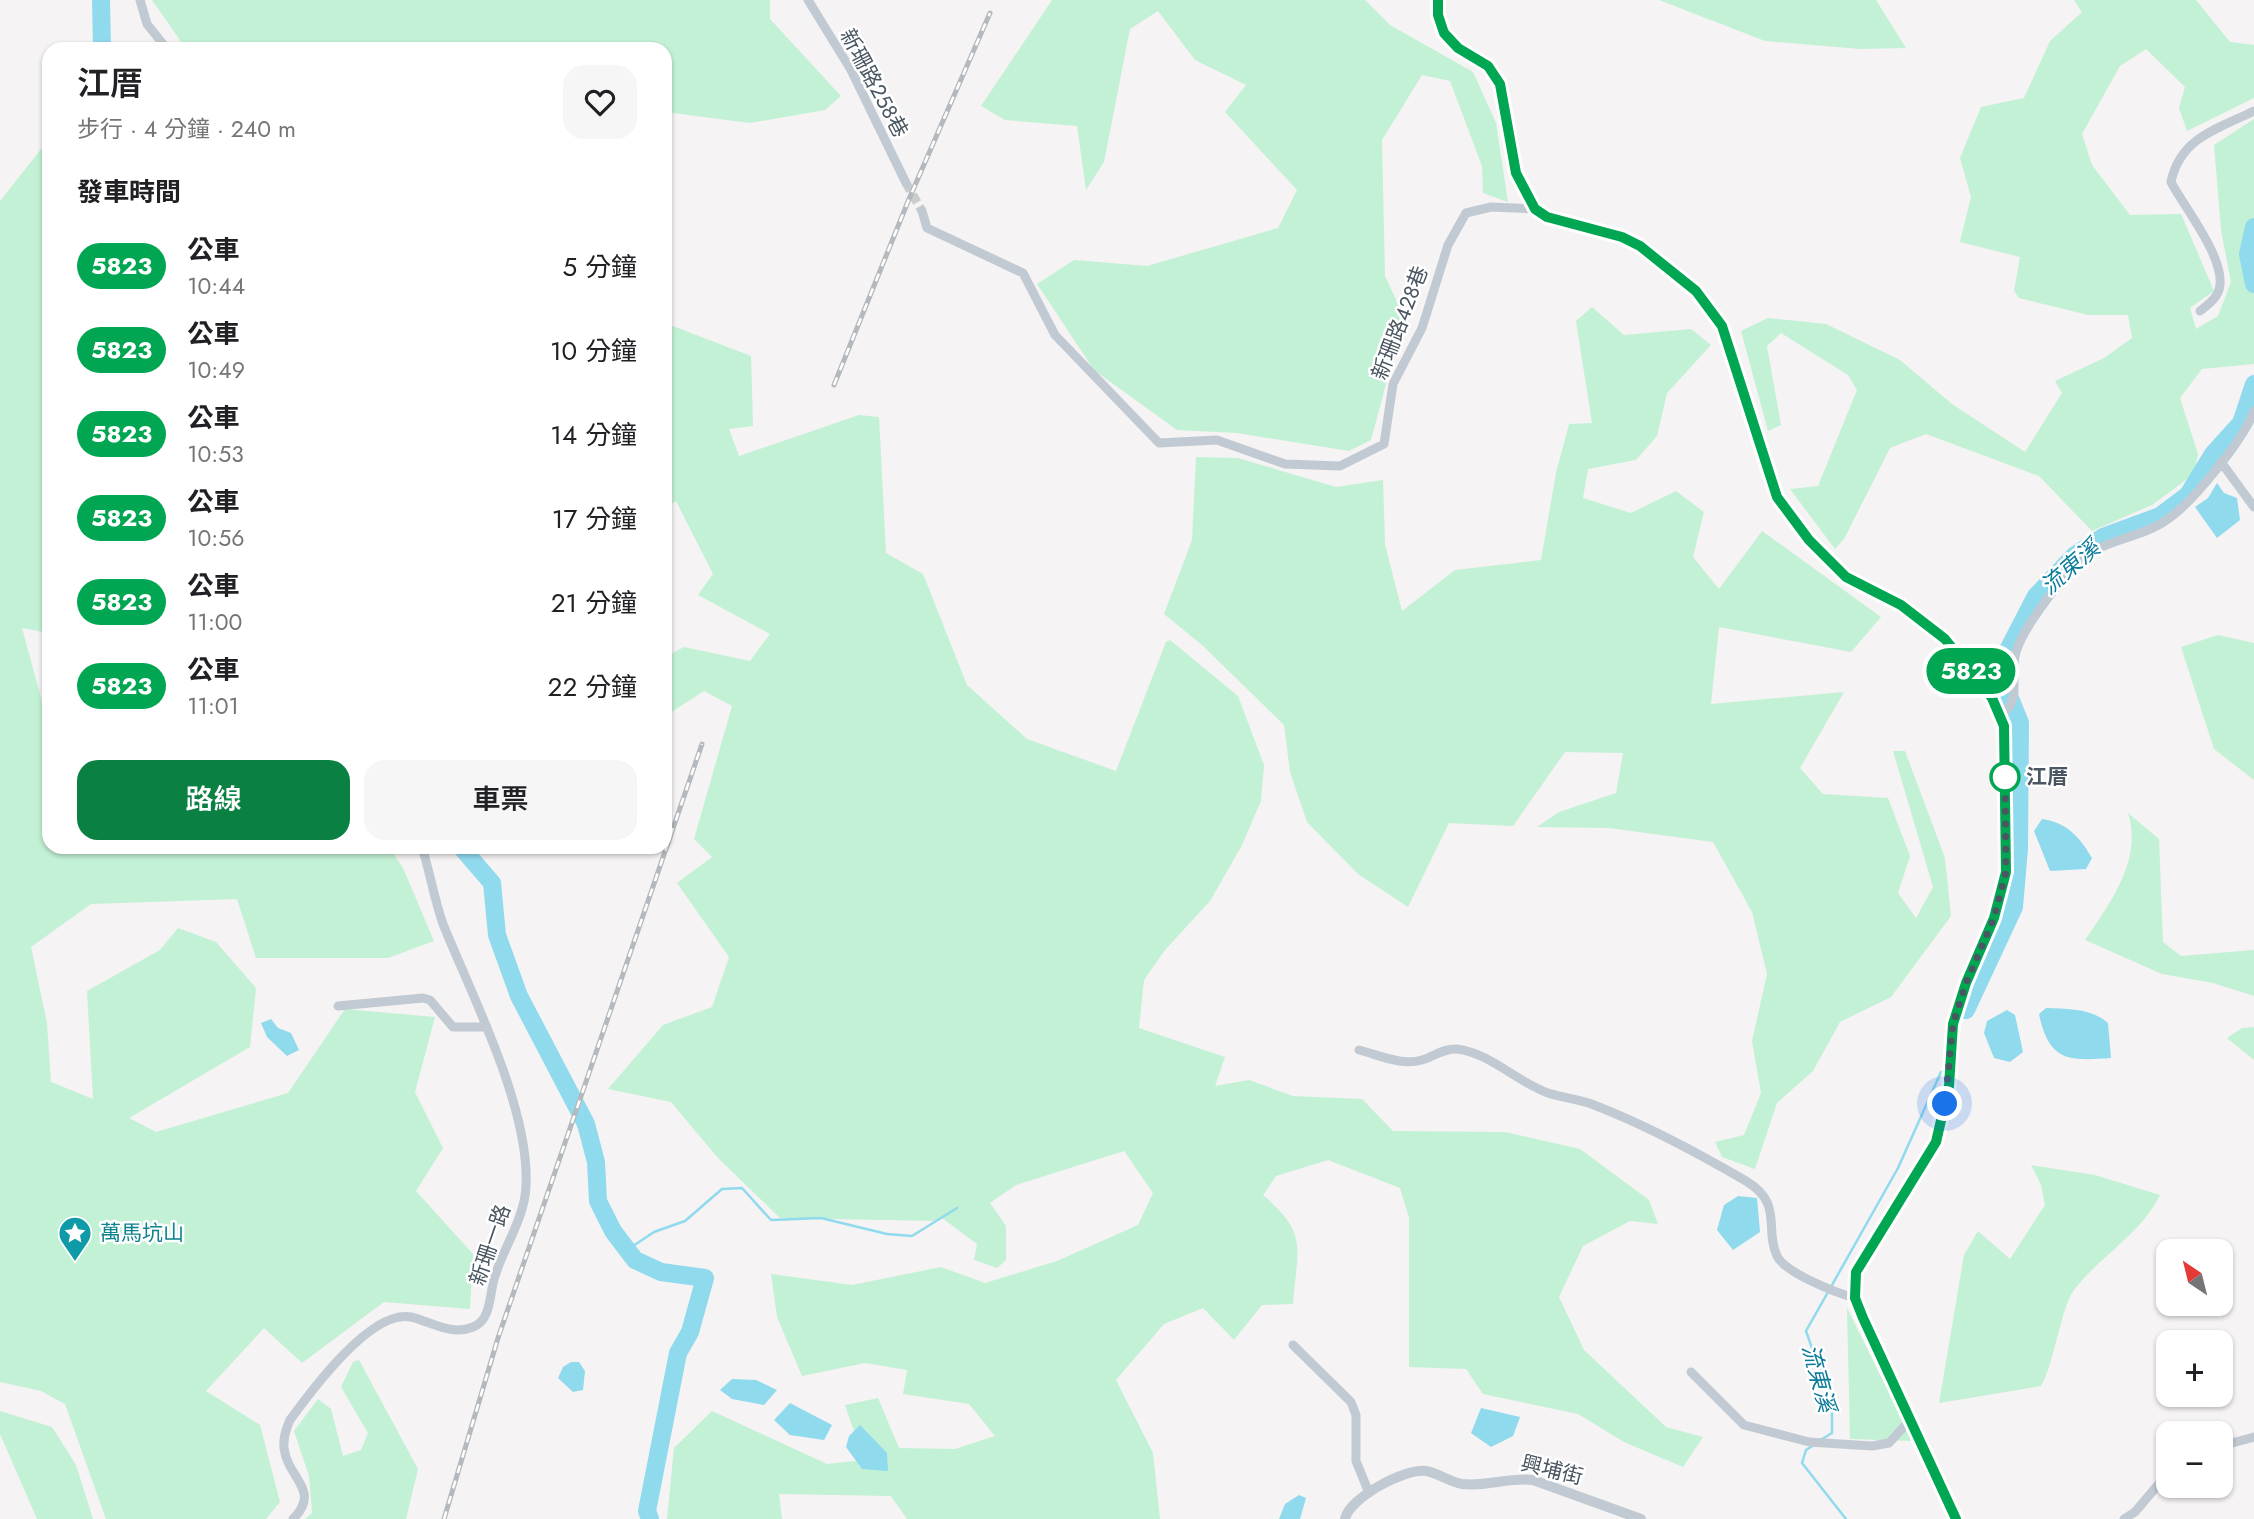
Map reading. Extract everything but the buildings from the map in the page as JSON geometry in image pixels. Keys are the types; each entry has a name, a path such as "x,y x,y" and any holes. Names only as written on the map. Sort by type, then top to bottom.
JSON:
{"street":[{"path":"140,0 147,24 161,42"},
{"name":"新珊路258巷","path":"808,0 850,70 906,183"},
{"path":"1438,0 1438,15 1444,33 1458,48 1488,66 1500,84 1516,173 1535,209 1547,217 1622,237 1640,246 1696,291 1722,326 1777,497 1809,540 1846,577 1901,605 1945,639 2005,712"},
{"path":"2200,312 2216,296 2221,272 2205,238 2171,182 2175,162 2198,139 2254,111"},
{"name":"新珊路428巷","path":"922,211 928,228 1023,273 1055,335 1159,443 1217,440 1285,464 1339,466 1384,444 1393,384 1422,328 1448,244 1466,213 1491,207 1535,209"},
{"path":"1956,1519 1855,1298 1856,1272 1936,1142 1949,1086 1953,1024 1966,983 1994,918 2003,884 2006,872 2004,726 2005,712 2014,699 2012,671 2017,650 2057,584 2094,550 2168,520 2244,436 2254,411"},
{"path":"2221,462 2254,507"},
{"name":"新珊一路","path":"293,1519 304,1508 305,1497 284,1450 284,1436 290,1420 362,1336 385,1321 408,1316 447,1330 474,1327 485,1318 496,1272 515,1227 526,1189 526,1160 516,1119 487,1027 436,903 424,854"},
{"path":"338,1006 423,998 430,1000 453,1027 487,1027"},
{"path":"1359,1050 1405,1062 1421,1061 1449,1049 1474,1054 1547,1092 1592,1104 1704,1158 1749,1183 1766,1196 1776,1255 1782,1263 1819,1284 1855,1298"},
{"path":"1293,1345 1352,1402 1356,1415 1356,1461 1369,1493"},
{"path":"1691,1372 1744,1425 1809,1442 1831,1445 1889,1443 1910,1420"},
{"path":"2233,1443 2254,1437"},
{"name":"興埔街","path":"1345,1519 1346,1513 1369,1493 1411,1471 1426,1471 1462,1484 1515,1478 1552,1485 1641,1519"},
{"path":"2124,1519 2135,1512 2156,1487"}],"green space":[{"path":"152,0 770,0 770,19 841,96 825,110 750,123 672,113 672,42 181,42"},
{"path":"1052,0 1365,0 1390,25 1473,72 1496,123 1508,202 1483,193 1482,166 1450,81 1422,75 1382,140 1385,276 1404,317 1371,440 1349,451 1237,433 1177,430 1094,370 1037,284 1074,260 1147,266 1278,228 1297,190 1225,112 1246,85 1195,60 1158,11 1130,29 1104,162 1086,190 1077,126 1005,120 981,106"},
{"path":"1659,0 1876,0 1906,48 1860,49 1765,41"},
{"path":"2074,0 2196,0 2230,42 2254,45 2254,98 2187,131 2179,108 2185,87 2146,49 2120,66 2082,134 2092,165 2130,215 2181,214 2214,291 2190,308 2196,329 2218,316 2231,282 2221,230 2214,145 2254,119 2254,364 2202,369 2180,398 2198,454 2194,474 2152,505 2092,531 2039,476 1926,434 1890,448 1844,539 1835,549 1790,489 1818,486 1857,390 1848,375 1781,333 1767,346 1781,425 1768,431 1741,331 1768,318 1826,324 1900,360 1952,404 2025,452 2062,393 2055,381 2104,358 2132,338 2128,315 2088,315 2019,298 2014,291 2020,257 1960,242 1971,197 1960,158 1981,107 2024,98 2050,41 2082,12"},
{"path":"42,148 42,632 22,628 42,701 42,854 394,854 403,868 434,941 388,958 256,958 237,899 91,904 31,947 47,1023 51,1082 93,1099 87,991 160,950 178,928 216,942 256,988 250,1047 129,1118 156,1132 288,1093 345,1009 435,1017 415,1092 443,1148 416,1191 473,1254 470,1309 384,1302 302,1363 264,1328 206,1391 260,1425 280,1502 266,1519 106,1519 65,1404 41,1391 0,1382 0,201"},
{"path":"1592,307 1624,335 1691,329 1711,345 1667,393 1657,436 1636,460 1588,469 1583,498 1631,513 1676,491 1704,512 1693,557 1719,589 1762,531 1881,617 1851,652 1719,627 1711,704 1844,692 1800,768 1823,794 1888,798 1910,856 1898,893 1916,918 1933,887 1893,751 1905,751 1945,858 1951,916 1891,997 1840,1022 1813,1071 1777,1103 1755,1169 1722,1157 1715,1142 1744,1135 1761,1093 1752,1041 1767,974 1752,912 1713,842 1609,828 1537,827 1559,812 1616,793 1623,753 1565,752 1513,826 1449,823 1408,907 1358,874 1307,822 1290,772 1284,725 1202,645 1164,614 1192,540 1196,457 1238,458 1336,487 1383,480 1385,544 1402,611 1455,570 1541,560 1556,473 1569,424 1592,423 1576,321"},
{"path":"672,326 751,356 753,426 729,429 739,456 859,415 879,417 886,553 923,574 967,685 1027,739 1116,771 1166,642 1170,640 1238,696 1264,765 1261,801 1241,847 1210,901 1165,950 1144,980 1139,1028 1225,1057 1215,1086 1249,1080 1293,1096 1362,1099 1393,1131 1505,1132 1580,1149 1649,1200 1658,1224 1630,1221 1583,1246 1559,1297 1584,1350 1666,1427 1703,1437 1683,1467 1624,1442 1578,1414 1483,1394 1466,1369 1409,1367 1409,1218 1400,1188 1328,1160 1276,1176 1263,1195 1278,1209 1294,1232 1297,1255 1293,1304 1262,1305 1234,1340 1203,1308 1164,1324 1116,1380 1153,1453 1160,1519 907,1519 891,1496 779,1494 782,1519 667,1519 674,1448 712,1411 827,1464 864,1460 845,1405 878,1398 899,1448 955,1449 995,1436 969,1404 903,1394 907,1370 865,1363 802,1376 777,1317 771,1274 852,1285 941,1267 985,1283 1057,1261 1138,1225 1153,1193 1124,1151 1016,1185 990,1203 1006,1226 1006,1260 997,1268 974,1260 977,1244 942,1218 937,1221 780,1218 718,1158 671,1102 608,1089 663,1025 712,1007 729,957 677,883 712,857 694,839 732,706 704,691 672,713 672,653 684,647 750,661 770,634 698,595 713,574 676,501 672,503"},
{"path":"2218,635 2254,643 2254,780 2214,749 2181,647"},
{"path":"2128,813 2159,839 2163,942 2181,956 2254,950 2254,996 2213,983 2162,974 2085,940 2114,896 2128,864 2131,830"},
{"path":"2254,1027 2254,1060 2227,1038 2242,1028"},
{"path":"2031,1165 2095,1175 2160,1195 2142,1222 2084,1278 2069,1298 2041,1386 1939,1403 1964,1255 1978,1231 2010,1259 2045,1205 2041,1185"},
{"path":"1847,1308 1913,1441 1850,1439"},
{"path":"359,1360 418,1469 406,1519 305,1519 312,1513 309,1476 294,1431 318,1399 331,1409 343,1456 361,1450 368,1433 341,1387 353,1362"},
{"path":"0,1411 52,1427 76,1465 93,1519 37,1519 0,1434"}],"water":[{"path":"2217,483 2224,493 2237,498 2240,520 2217,538 2195,507 2208,498"},
{"path":"2042,819 2058,823 2077,837 2092,858 2086,869 2050,871 2034,831"},
{"path":"2046,1008 2087,1012 2108,1023 2111,1058 2072,1058 2055,1050 2043,1030 2039,1014"},
{"path":"2007,1010 2015,1015 2023,1052 2010,1062 1994,1058 1984,1033 1987,1021"},
{"path":"271,1019 278,1028 291,1033 299,1050 287,1056 267,1037 261,1023"},
{"path":"1738,1196 1757,1198 1760,1232 1733,1250 1717,1230 1724,1205"},
{"path":"571,1362 579,1362 585,1371 583,1390 573,1392 558,1378 563,1367"},
{"path":"732,1379 756,1380 777,1390 764,1405 732,1399 720,1390"},
{"path":"790,1403 832,1425 824,1440 790,1435 774,1420"},
{"path":"1481,1408 1520,1417 1513,1436 1491,1447 1471,1433"},
{"path":"860,1425 887,1453 888,1471 862,1469 846,1447 849,1436"},
{"path":"1299,1495 1306,1498 1300,1519 1279,1519 1285,1504"}],"waterway":[{"path":"101,0 102,42"},
{"name":"流東溪","path":"2254,227 2248,254 2254,284"},
{"name":"流東溪","path":"1966,1010 2014,907 2019,849 2020,723 2005,686 2007,652 2036,596 2075,555 2103,537 2160,516 2188,495 2213,454 2241,423 2254,384"},
{"path":"467,854 492,883 497,935 519,996 586,1124 596,1162 598,1201 613,1231 635,1260 661,1272 705,1278 690,1332 678,1353 647,1511 650,1519"},
{"name":"流東溪","path":"1822,1439 1832,1433 1832,1411 1806,1331 1898,1168 1941,1072"},
{"path":"627,1250 654,1232 685,1221 722,1189 742,1188 771,1220 821,1218 887,1234 912,1236 957,1208"},
{"name":"流東溪","path":"1814,1445 1806,1450 1802,1463 1846,1519"}],"tunnel":[{"path":"906,183 922,211"}],"railway":[{"path":"834,385 909,199 990,13"},
{"path":"672,831 702,744"},
{"path":"444,1519 498,1338 664,854"}],"bus line":[{"name":"5823","path":"1438,0 1438,15 1444,33 1458,48 1488,66 1500,84 1516,173 1535,209 1547,217 1622,237 1640,246 1670,267 1696,291 1722,326 1777,497 1809,540 1846,577 1901,605 1945,639 1983,685 2002,715 2006,872 1994,918 1966,983 1953,1024 1949,1086 1936,1142 1872,1240 1856,1272 1855,1298 1863,1318 1956,1519"}],"place":[{"name":"江厝","path":"2005,777"},
{"name":"萬馬坑山","path":"75,1263"}],"route":[{"path":"1945,1104 1949,1086 1953,1024 1966,983 1994,918 2006,872 2005,772 2005,777"}]}
